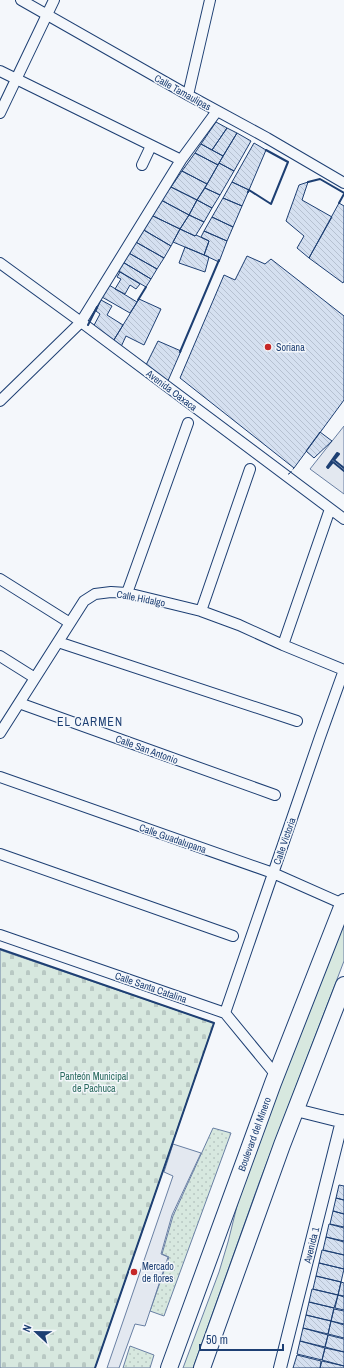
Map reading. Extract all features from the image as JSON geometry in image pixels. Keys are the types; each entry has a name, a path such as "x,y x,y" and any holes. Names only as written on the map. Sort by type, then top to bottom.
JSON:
{"main road":[{"name":"Boulevard del Minero","path":"169,1368 276,1075 343,903"},
{"path":"202,1368 296,1110 344,985"}],"street":[{"name":"Calle Tamaulipas","path":"21,0 344,183"},
{"path":"0,113 54,0"},
{"path":"188,95 210,0"},
{"path":"0,71 181,160"},
{"path":"0,400 81,322 181,160 217,111"},
{"path":"142,165 151,146"},
{"name":"Avenida Oaxaca","path":"0,263 344,519"},
{"path":"127,593 188,423"},
{"path":"201,611 250,468"},
{"path":"283,645 330,509"},
{"path":"0,579 70,623"},
{"name":"Calle Hidalgo","path":"0,733 84,601 95,594 111,592 127,593 201,611 239,625 344,670"},
{"path":"58,642 297,721"},
{"path":"0,656 35,678"},
{"name":"Calle Victoria","path":"225,1013 344,670"},
{"name":"Calle San Antonio","path":"19,703 275,795"},
{"name":"Calle Guadalupana","path":"0,778 273,873 343,903"},
{"path":"0,854 233,936"},
{"name":"Calle Santa Catalina","path":"0,935 225,1013"},
{"path":"225,1013 276,1075"},
{"path":"296,1110 343,1121"},
{"name":"Avenida 1","path":"280,1368 343,1121"}],"green space":[{"path":"344,923 344,961 259,1183 193,1368 183,1368 219,1272 238,1202 271,1108"},
{"name":"Panteón Municipal de Pachuca","path":"0,950 214,1023 95,1368 0,1368"},
{"path":"213,1128 231,1133 164,1316 150,1311 169,1257 162,1254 173,1216"},
{"path":"130,1346 154,1355 150,1368 123,1368"}],"shaded area":[{"path":"344,426 344,494 310,469"},
{"path":"173,1144 201,1153 172,1215 161,1254 168,1257 145,1326 135,1324 119,1368 107,1368 173,1176 164,1172"}],"building":[{"path":"216,122 227,128 212,150 201,144"},
{"path":"227,128 237,133 223,156 212,150"},
{"path":"237,133 251,141 234,171 219,163"},
{"path":"254,143 266,150 249,190 232,182"},
{"path":"201,144 223,156 218,165 195,153"},
{"path":"195,153 218,165 207,184 182,171"},
{"path":"219,163 234,171 220,195 205,188"},
{"path":"182,171 207,184 197,200 171,187"},
{"path":"232,182 249,190 242,206 223,198"},
{"path":"308,182 302,200 332,217 309,258 297,248 304,236 286,221 299,185"},
{"path":"171,187 197,200 189,215 161,200"},
{"path":"205,188 220,195 212,208 197,200"},
{"path":"223,198 242,206 233,227 212,217"},
{"path":"161,200 189,215 180,229 151,215"},
{"path":"197,200 212,208 204,222 189,215"},
{"path":"339,203 344,206 343,283 309,258"},
{"path":"151,215 180,229 171,246 142,229"},
{"path":"189,215 204,222 195,236 180,229"},
{"path":"212,217 233,227 227,241 204,231"},
{"path":"142,229 171,246 164,258 134,241"},
{"path":"180,229 209,241 204,255 173,242"},
{"path":"204,231 227,241 219,262 204,255 209,241 201,237"},
{"path":"134,241 164,258 157,269 127,252"},
{"path":"185,247 209,257 205,272 179,263"},
{"path":"127,252 157,269 151,279 121,261"},
{"name":"Soriana","path":"247,256 265,264 271,259 344,316 344,400 294,468 180,378 224,275 235,280"},
{"path":"121,261 151,279 146,287 117,270"},
{"path":"120,272 140,284 136,289 130,285 125,294 115,289 121,279 117,277"},
{"path":"109,285 137,302 130,313 102,297"},
{"path":"139,299 161,309 144,345 126,336 120,349 112,343"},
{"path":"101,300 112,306 107,315 123,325 112,343 92,329 100,314 96,311"},
{"path":"158,341 181,351 167,383 145,367"},
{"path":"320,432 332,441 314,458 306,451"},
{"path":"339,1185 344,1186 344,1200 336,1198"},
{"path":"336,1198 344,1200 344,1214 333,1211"},
{"path":"333,1211 344,1214 344,1227 330,1224"},
{"path":"329,1224 344,1228 344,1241 326,1237"},
{"path":"326,1237 344,1242 344,1255 323,1250"},
{"path":"322,1250 344,1255 344,1269 319,1263"},
{"path":"319,1263 344,1269 341,1282 316,1276"},
{"path":"316,1276 341,1282 338,1295 313,1289"},
{"path":"341,1282 344,1283 344,1296 338,1295"},
{"path":"312,1289 338,1295 334,1308 309,1302"},
{"path":"338,1295 344,1297 344,1310 335,1308"},
{"path":"309,1302 334,1308 331,1321 306,1315"},
{"path":"334,1309 344,1311 344,1324 331,1321"},
{"path":"306,1315 331,1321 328,1334 303,1328"},
{"path":"331,1321 344,1325 344,1338 328,1334"},
{"path":"303,1328 328,1335 325,1347 300,1341"},
{"path":"328,1335 344,1339 344,1352 325,1347"},
{"path":"300,1341 325,1348 322,1360 297,1354"},
{"path":"325,1348 344,1352 344,1366 322,1360"},
{"path":"297,1355 321,1361 320,1368 293,1368"},
{"path":"322,1361 344,1366 344,1368 320,1368"}],"fence":[{"path":"288,474 294,468"}],"wall":[{"path":"248,192 249,190 271,204 288,162 266,150"},
{"path":"308,182 320,179 344,193"},
{"path":"339,203 344,194"},
{"path":"180,352 219,260"},
{"path":"138,300 146,287"},
{"path":"88,325 97,307"},
{"path":"344,468 334,460 339,454 337,453 327,467 328,468 333,462 344,471"},
{"path":"0,949 214,1023 95,1368"}],"place":[{"name":"Soriana","path":"268,347"},
{"name":"Mercado de flores","path":"134,1272"}],"district":[{"name":"EL CARMEN","path":"90,722"}]}
